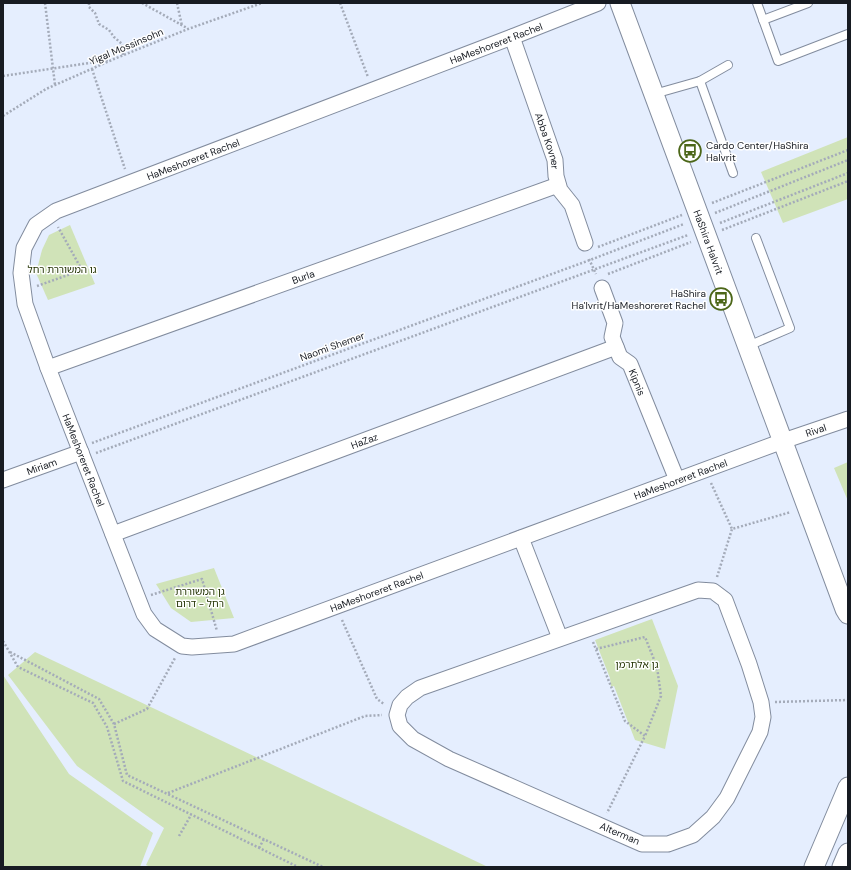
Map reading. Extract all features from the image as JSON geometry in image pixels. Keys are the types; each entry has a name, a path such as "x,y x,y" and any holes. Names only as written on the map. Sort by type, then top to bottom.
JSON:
{"street":[{"name":"HaMeshoreret Rachel","path":"598,3 56,211 36,225 24,248 21,273 25,304 48,368 82,448 144,614 155,629 182,646 192,647 234,644 783,441"},
{"name":"HaShira HaIvrit","path":"620,3 654,94 706,211 748,346 848,614"},
{"name":"Abba Kovner","path":"512,37 555,160 558,185 560,190 572,205 586,247"},
{"name":"Burla","path":"48,368 558,185"},
{"path":"600,283 615,323 612,337 616,347"},
{"name":"Kipnis","path":"616,347 620,357 630,364 677,480"},
{"name":"HaZaz","path":"113,534 616,347"},
{"name":"Rival","path":"783,441 848,419"},
{"name":"Miriam","path":"3,480 82,448"},
{"path":"521,538 560,638"},
{"name":"HaShira HaIvrit","path":"832,570 848,587"},
{"path":"397,715 400,705 407,697 420,688 698,590 713,591"},
{"name":"Alterman","path":"397,715 400,726 413,739 449,759 642,844 668,844 693,835 713,817 727,798 760,732 763,717 761,702 749,664 725,600 713,591"},
{"path":"814,867 848,787"},
{"path":"842,867 848,853"}],"lane":[{"path":"757,3 778,61 848,34"},
{"path":"763,20 808,3"},
{"path":"654,94 700,81 728,65"},
{"path":"700,81 733,173"},
{"path":"748,346 790,328 756,238"}],"path":[{"path":"46,3 55,85"},
{"path":"89,3 89,7 95,13 99,24 109,30 122,44 123,55"},
{"path":"142,3 188,29"},
{"path":"177,3 182,26"},
{"name":"Yigal Mossinsohn","path":"3,116 46,89 123,55 188,29 262,3"},
{"path":"340,3 373,90"},
{"path":"3,76 114,59"},
{"path":"92,69 130,183"},
{"path":"706,211 848,150"},
{"path":"848,160 706,211 586,247 590,260 600,283 713,230 848,173"},
{"path":"713,230 848,181"},
{"path":"23,290 82,270 50,215"},
{"name":"Naomi Shemer","path":"82,448 684,224"},
{"path":"82,448 91,454 688,234"},
{"path":"705,470 732,529 713,591"},
{"path":"732,529 808,507"},
{"path":"138,599 202,579 221,645"},
{"path":"335,607 378,699 397,715"},
{"path":"588,629 625,721 644,736"},
{"path":"596,650 644,637 657,668 662,696 601,825"},
{"path":"3,641 18,666 93,704 107,727 123,782 298,867"},
{"path":"114,724 147,709 182,646"},
{"path":"10,652 99,699 114,724 127,775 123,782"},
{"path":"761,702 848,700"},
{"path":"167,793 364,716 397,715"},
{"path":"127,775 323,867"},
{"path":"179,836 191,815"},
{"path":"259,848 264,839"}],"green space":[{"path":"848,137 848,199 783,223 761,172"},
{"name":"גו המשוררת רחל","path":"70,225 95,284 48,300 36,273 42,250 49,235"},
{"path":"848,462 848,501 834,468"},
{"name":"גן המשוררת רחל - דרום","path":"214,568 234,618 191,622 171,608 156,584"},
{"name":"גן אלתרמן","path":"652,619 678,686 665,749 635,740 614,686 611,687 610,678 595,640"},
{"path":"35,652 488,867 150,867 146,865 164,828 77,766 8,675"},
{"path":"3,675 69,774 153,833 140,867 3,867"}],"place":[{"name":"Cardo Center/HaShira HaIvrit","path":"690,151"},
{"name":"HaShira Ha'Ivrit/HaMeshoreret Rachel","path":"721,299"}]}
